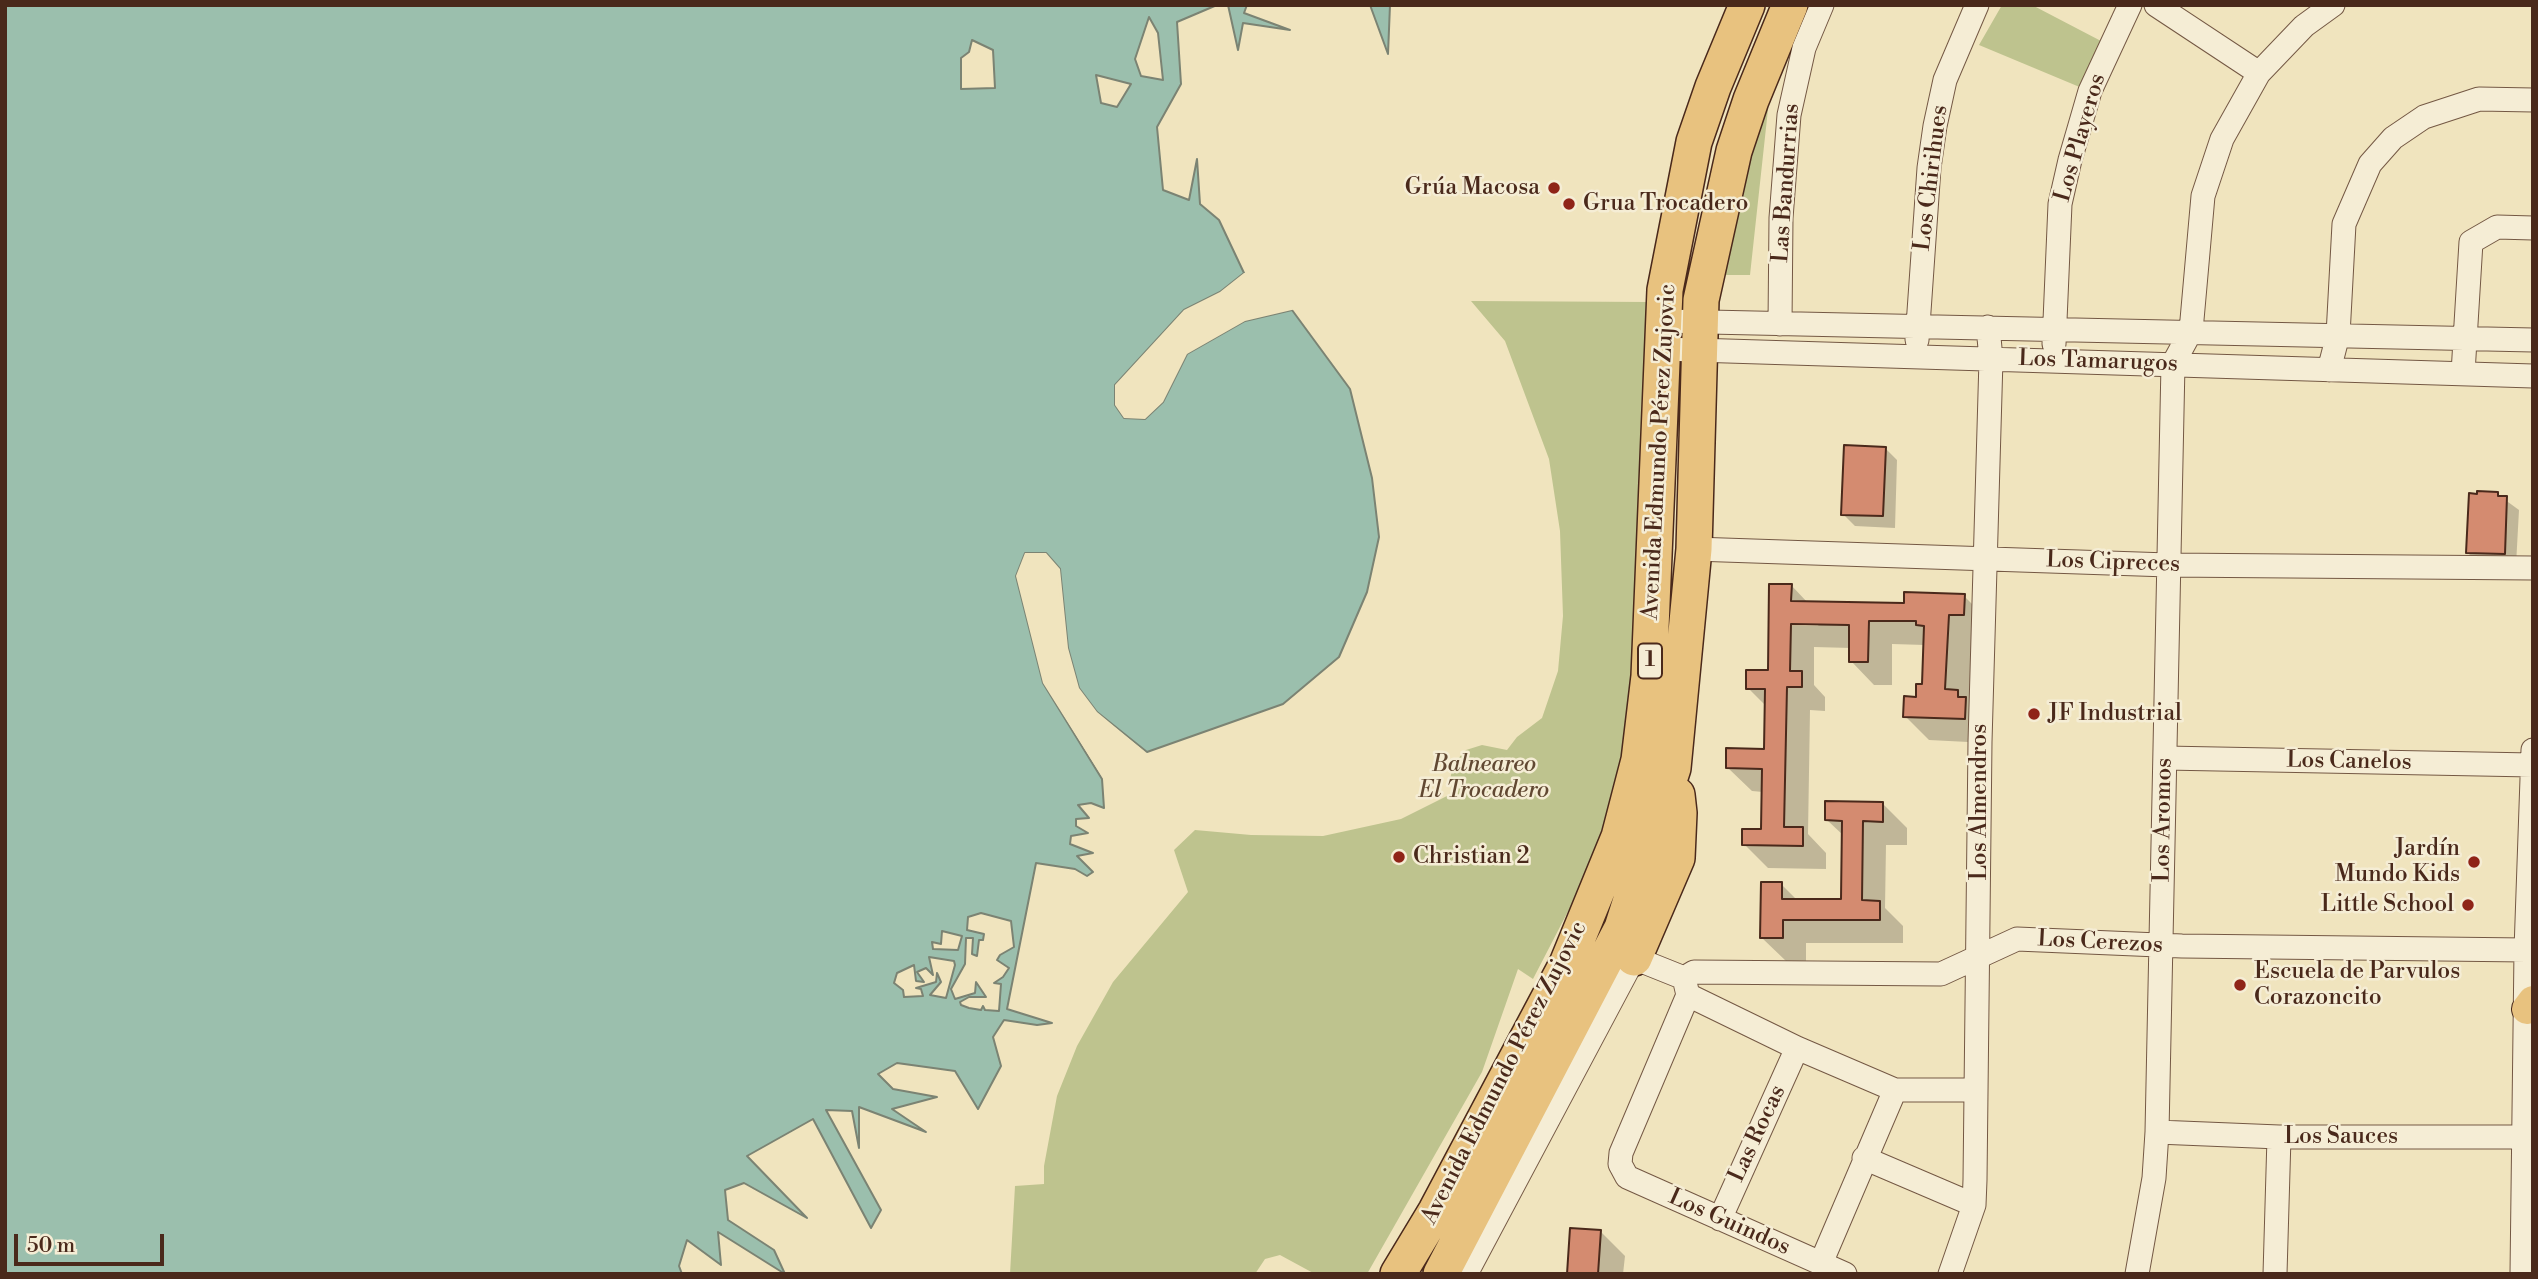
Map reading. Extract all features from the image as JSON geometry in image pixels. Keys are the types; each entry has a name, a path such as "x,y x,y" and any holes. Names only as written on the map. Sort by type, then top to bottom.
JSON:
{"highway":[{"name":"Avenida Edmundo Pérez Zujovic","path":"1398,1274 1436,1211 1567,964 1619,837 1639,760 1650,676 1667,277 1694,142 1747,5"},
{"name":"Avenida Edmundo Pérez Zujovic","path":"1441,1274 1622,928 1673,768 1694,549 1698,337 1711,245 1734,151 1755,88 1790,5"},
{"path":"1634,958 1676,858 1679,813 1673,768"}],"street":[{"name":"Las Bandurrias","path":"1780,324 1781,218 1789,115 1804,48 1822,5"},
{"name":"Los Chirihues","path":"1918,357 1916,325 1935,126 1945,80 1977,5"},
{"name":"Los Playeros","path":"2053,361 2060,204 2090,91 2130,5"},
{"path":"2156,5 2259,74"},
{"path":"2173,364 2191,331 2203,196 2221,139 2259,74 2304,26 2333,5"},
{"path":"2329,369 2338,335 2344,224 2370,164 2393,138 2424,117 2479,99 2533,100"},
{"path":"2463,373 2471,242 2497,227 2533,228"},
{"name":"Los Tamarugos","path":"1698,337 1780,324 2533,340"},
{"name":"Los Almendros","path":"1950,1274 1974,1205 1984,558 1991,359 1988,327"},
{"name":"Los Tamarugos","path":"1663,335 1918,357 2533,376"},
{"name":"Los Aromos","path":"2137,1274 2154,1178 2157,1132 2173,364"},
{"name":"Los Cipreces","path":"1694,549 2168,565 2533,568"},
{"path":"2522,1274 2530,1005 2526,950 2533,750"},
{"name":"Los Canelos","path":"2165,758 2532,765"},
{"name":"Los Cerezos","path":"1686,986 1693,972 1941,974 1979,959 2017,939 2162,945 2526,950"},
{"path":"1466,1274 1634,958 1797,1048 1895,1090 1975,1090"},
{"name":"Los Guindos","path":"1686,986 1620,1153 1620,1164 1627,1177 1720,1219 1806,1264 1844,1274"},
{"name":"Las Rocas","path":"1720,1219 1797,1048"},
{"path":"1806,1264 1864,1158 1895,1090"},
{"name":"Los Sauces","path":"2157,1132 2278,1137 2524,1137"},
{"path":"2275,1274 2278,1137"},
{"path":"1864,1158 1974,1205"}],"green space":[{"path":"2002,5 2032,5 2101,41 2082,88 1979,45"},
{"path":"1770,91 1750,275 1722,275 1742,177"},
{"name":"Balneareo El Trocadero","path":"1471,301 1649,302 1633,675 1621,771 1605,832 1578,892 1533,979 1518,969 1482,1072 1367,1274 1315,1274 1280,1255 1265,1259 1255,1274 1010,1274 1015,1186 1044,1184 1044,1166 1057,1096 1077,1046 1113,982 1188,892 1174,850 1195,830 1251,835 1323,836 1401,819 1453,793 1450,779 1454,763 1466,750 1482,745 1507,750 1517,737 1542,718 1558,671 1563,616 1560,531 1549,459 1505,341"}],"shaded area":[{"path":"5,5 1217,5 1177,22 1181,84 1157,127 1163,190 1189,200 1197,159 1200,204 1219,220 1244,273 1220,292 1184,310 1115,385 1115,405 1124,418 1145,419 1163,402 1187,354 1245,321 1292,310 1350,389 1372,478 1379,537 1367,592 1339,657 1283,704 1147,752 1097,712 1079,688 1068,648 1060,569 1046,553 1025,553 1016,576 1043,683 1102,779 1104,808 1091,803 1078,805 1089,818 1076,819 1076,826 1088,833 1071,836 1070,844 1093,853 1077,856 1093,872 1087,876 1075,869 1036,863 1007,1009 1052,1023 1037,1025 1004,1020 993,1037 1001,1066 978,1109 955,1071 897,1063 878,1074 893,1089 937,1097 892,1109 926,1132 859,1107 859,1148 852,1111 826,1110 881,1210 871,1228 813,1119 747,1156 807,1218 744,1183 725,1190 728,1220 774,1250 785,1274 718,1232 721,1265 687,1240 679,1266 682,1274 5,1274","holes":["1149,17 1158,33 1163,80 1141,76 1135,59","972,40 993,50 995,88 961,89 961,58 969,52","1096,75 1131,84 1117,107 1101,103","981,913 1011,921 1014,947 1000,955 997,960 1009,968 1003,977 994,983 1001,984 999,1011 985,1010 983,1006 981,1010 961,1005 960,1002 969,997 986,997 976,982 975,993 955,999 951,989 965,964 966,938 973,938 972,954 977,956 979,940 983,940 984,934 967,930 968,917","942,931 962,936 958,950 933,949 932,942 941,944","929,957 954,961 946,998 930,995 941,982 937,973 936,982 916,988 921,989 923,996 904,997 903,990 894,983 897,973 914,965 916,981 924,982 917,972 926,968 933,975"]},
{"path":"1228,5 1247,5 1244,13 1290,30 1243,23 1238,50"},
{"path":"1370,5 1390,5 1388,54"}],"pier":[{"path":"1247,273 1246,276 1222,295 1186,313 1118,386 1119,404 1126,414 1143,415 1160,400 1185,351 1244,318 1291,306 1296,309 1245,321 1187,354 1163,402 1145,419 1124,418 1115,405 1115,385 1184,310 1220,292"},
{"path":"1025,553 1046,553 1060,569 1068,648 1079,688 1097,712 1149,755 1094,715 1076,690 1064,648 1057,570 1044,557 1027,557 1020,576 1046,682 1106,783 1043,683 1016,576"}],"building":[{"path":"1844,445 1886,447 1883,516 1841,515"},
{"path":"2477,491 2498,492 2498,496 2507,496 2505,554 2466,553 2469,493 2477,494"},
{"path":"1769,584 1792,584 1791,601 1904,603 1904,592 1965,594 1964,615 1949,615 1945,689 1958,690 1958,697 1966,697 1965,719 1903,717 1904,696 1916,697 1916,684 1922,684 1924,626 1916,625 1916,621 1869,621 1868,662 1849,662 1849,625 1791,624 1790,671 1802,671 1802,687 1787,687 1784,827 1803,827 1803,846 1742,845 1742,829 1761,829 1762,769 1726,768 1726,748 1764,749 1765,689 1746,689 1746,670 1768,670"},
{"path":"1825,801 1883,802 1883,822 1863,821 1862,900 1880,901 1880,920 1783,920 1783,938 1760,938 1761,882 1782,882 1782,899 1841,899 1842,821 1825,820"},
{"path":"1570,1228 1601,1230 1598,1274 1567,1274"}],"place":[{"name":"Grúa Macosa","path":"1554,188"},
{"name":"Grua Trocadero","path":"1569,204"},
{"name":"JF Industrial","path":"2034,714"},
{"name":"Christian 2","path":"1399,857"},
{"name":"Jardín Mundo Kids","path":"2474,862"},
{"name":"Little School","path":"2468,905"},
{"name":"Escuela de Parvulos Corazoncito","path":"2240,985"}]}
